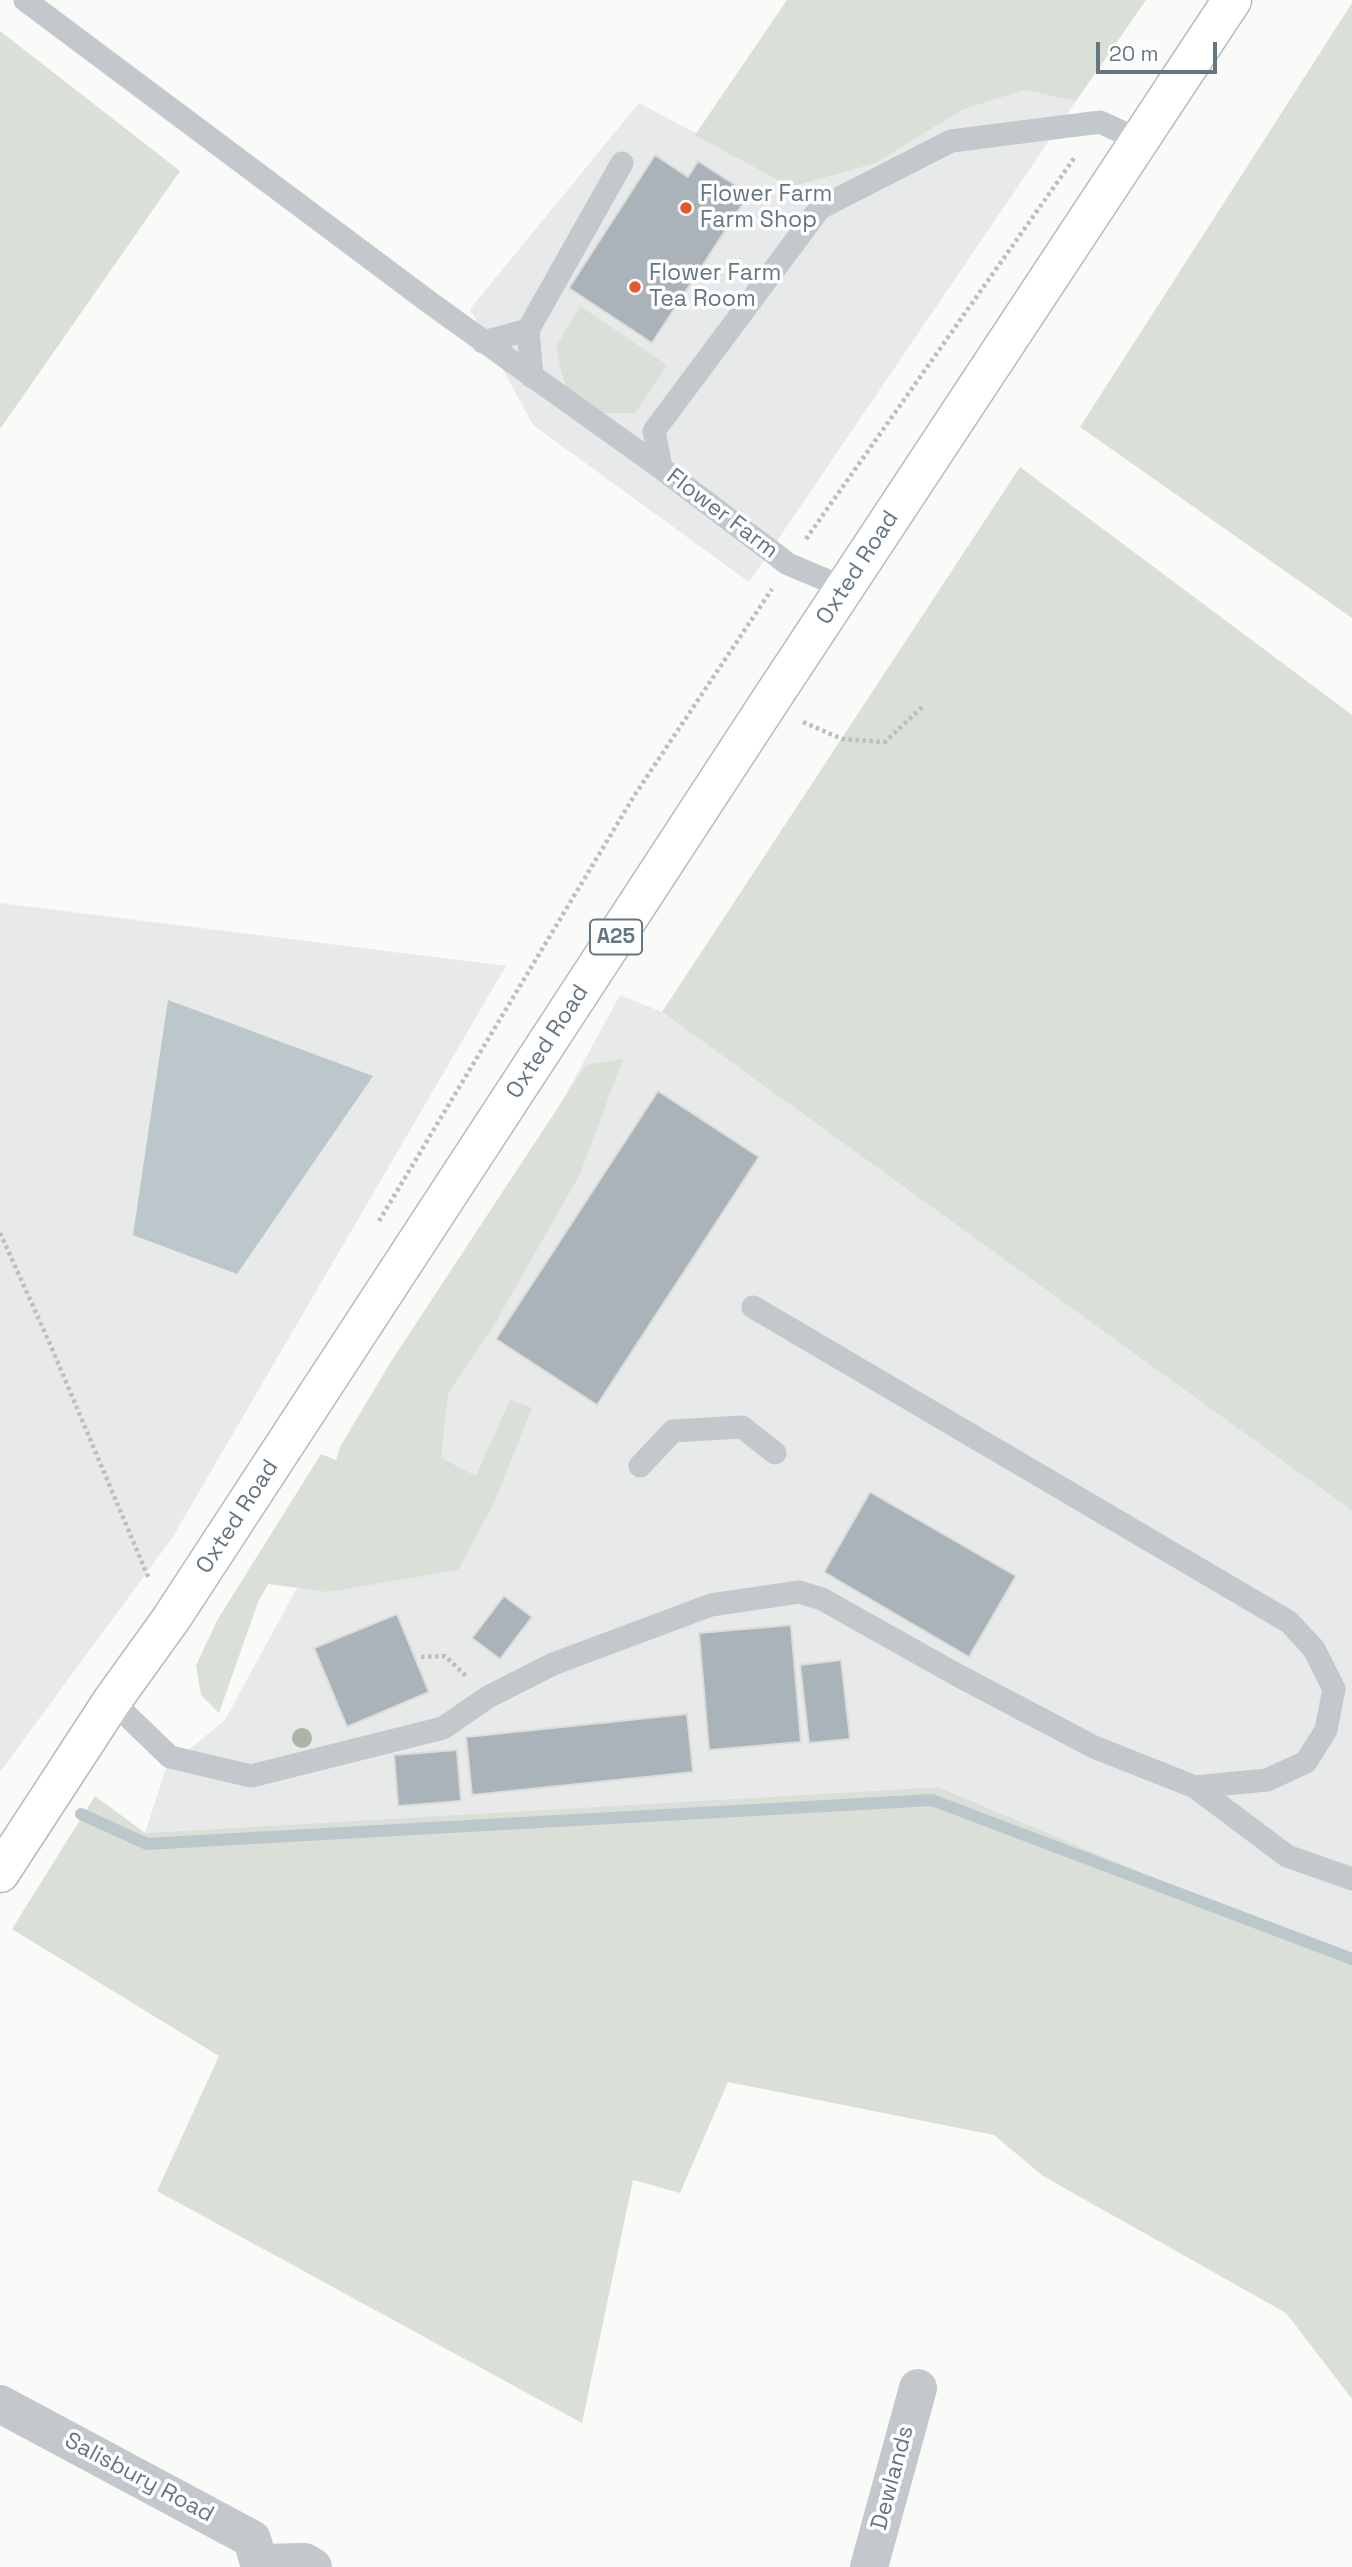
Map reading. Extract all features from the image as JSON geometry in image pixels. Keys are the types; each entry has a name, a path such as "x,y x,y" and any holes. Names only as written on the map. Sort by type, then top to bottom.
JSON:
{"main road":[{"name":"Oxted Road","path":"0,1873 112,1701 171,1619 766,707 1232,0"}],"street":[{"name":"Dewlands","path":"869,2567 918,2388"},
{"name":"Salisbury Road","path":"0,2404 252,2539 260,2565"},
{"path":"260,2565 305,2562 313,2567"}],"lane":[{"path":"25,0 483,342 661,468"},
{"path":"620,439 654,431 820,208 951,141 1100,122 1139,140"},
{"path":"532,377 528,330 622,163"},
{"path":"483,342 528,330"},
{"name":"Flower Farm","path":"654,431 661,468 788,564 845,588"},
{"path":"753,1307 1289,1622 1314,1649 1334,1689 1326,1730 1306,1762 1267,1780 1195,1787"},
{"path":"640,1466 673,1431 743,1427 775,1453"},
{"path":"112,1701 170,1757 251,1776 443,1728 488,1697 553,1664 711,1605 799,1592 822,1599 959,1676 1094,1747 1195,1787 1287,1856 1352,1880"}],"path":[{"path":"378,1223 634,796 788,564 1100,122"},
{"path":"766,707 842,738 885,742 923,706"},
{"path":"0,1233 50,1344 145,1574 158,1591 171,1619"}],"shaded area":[{"path":"787,0 1146,0 1076,101 1024,90 962,110 874,164 791,187 695,135"},
{"path":"1352,3 1352,618 1080,427"},
{"path":"0,31 180,171 0,429"},
{"path":"1024,90 1076,101 749,582 533,425 470,309 639,103 795,186 874,164 962,110"},
{"path":"580,306 667,365 635,413 595,413 571,396 563,379 556,347"},
{"path":"1020,467 1352,715 1352,1511 662,1012"},
{"path":"0,903 506,966 172,1538 0,1772"},
{"path":"620,995 662,1012 1352,1511 1352,1961 938,1787 145,1833 166,1768 225,1720"},
{"path":"168,1000 373,1076 237,1274 133,1235"},
{"path":"623,1059 580,1174 494,1325 448,1393 441,1458 476,1476 510,1400 532,1408 495,1501 458,1570 328,1592 268,1584 258,1602 219,1713 201,1695 196,1665 218,1619 321,1454 336,1460 340,1447 390,1363 586,1065"},
{"path":"938,1787 1352,1961 1352,2399 1286,2313 1043,2176 994,2135 728,2082 680,2193 633,2180 582,2423 157,2191 219,2056 12,1929 95,1796 145,1833"}],"building":[{"path":"655,155 688,177 698,161 749,194 652,343 569,288"},
{"path":"658,1091 759,1157 597,1405 496,1339"},
{"path":"870,1492 1016,1576 969,1657 824,1572"},
{"path":"504,1596 532,1617 500,1659 472,1638"},
{"path":"397,1614 429,1692 347,1727 314,1648"},
{"path":"791,1625 801,1742 709,1750 699,1633"},
{"path":"841,1660 850,1739 809,1743 800,1665"},
{"path":"687,1714 693,1772 472,1795 466,1737"},
{"path":"457,1750 461,1801 398,1806 394,1755"}],"waterway":[{"path":"81,1814 147,1844 932,1800 1352,1959"}],"place":[{"name":"Flower Farm Farm Shop","path":"686,208"},
{"name":"Flower Farm Tea Room","path":"635,287"}]}
